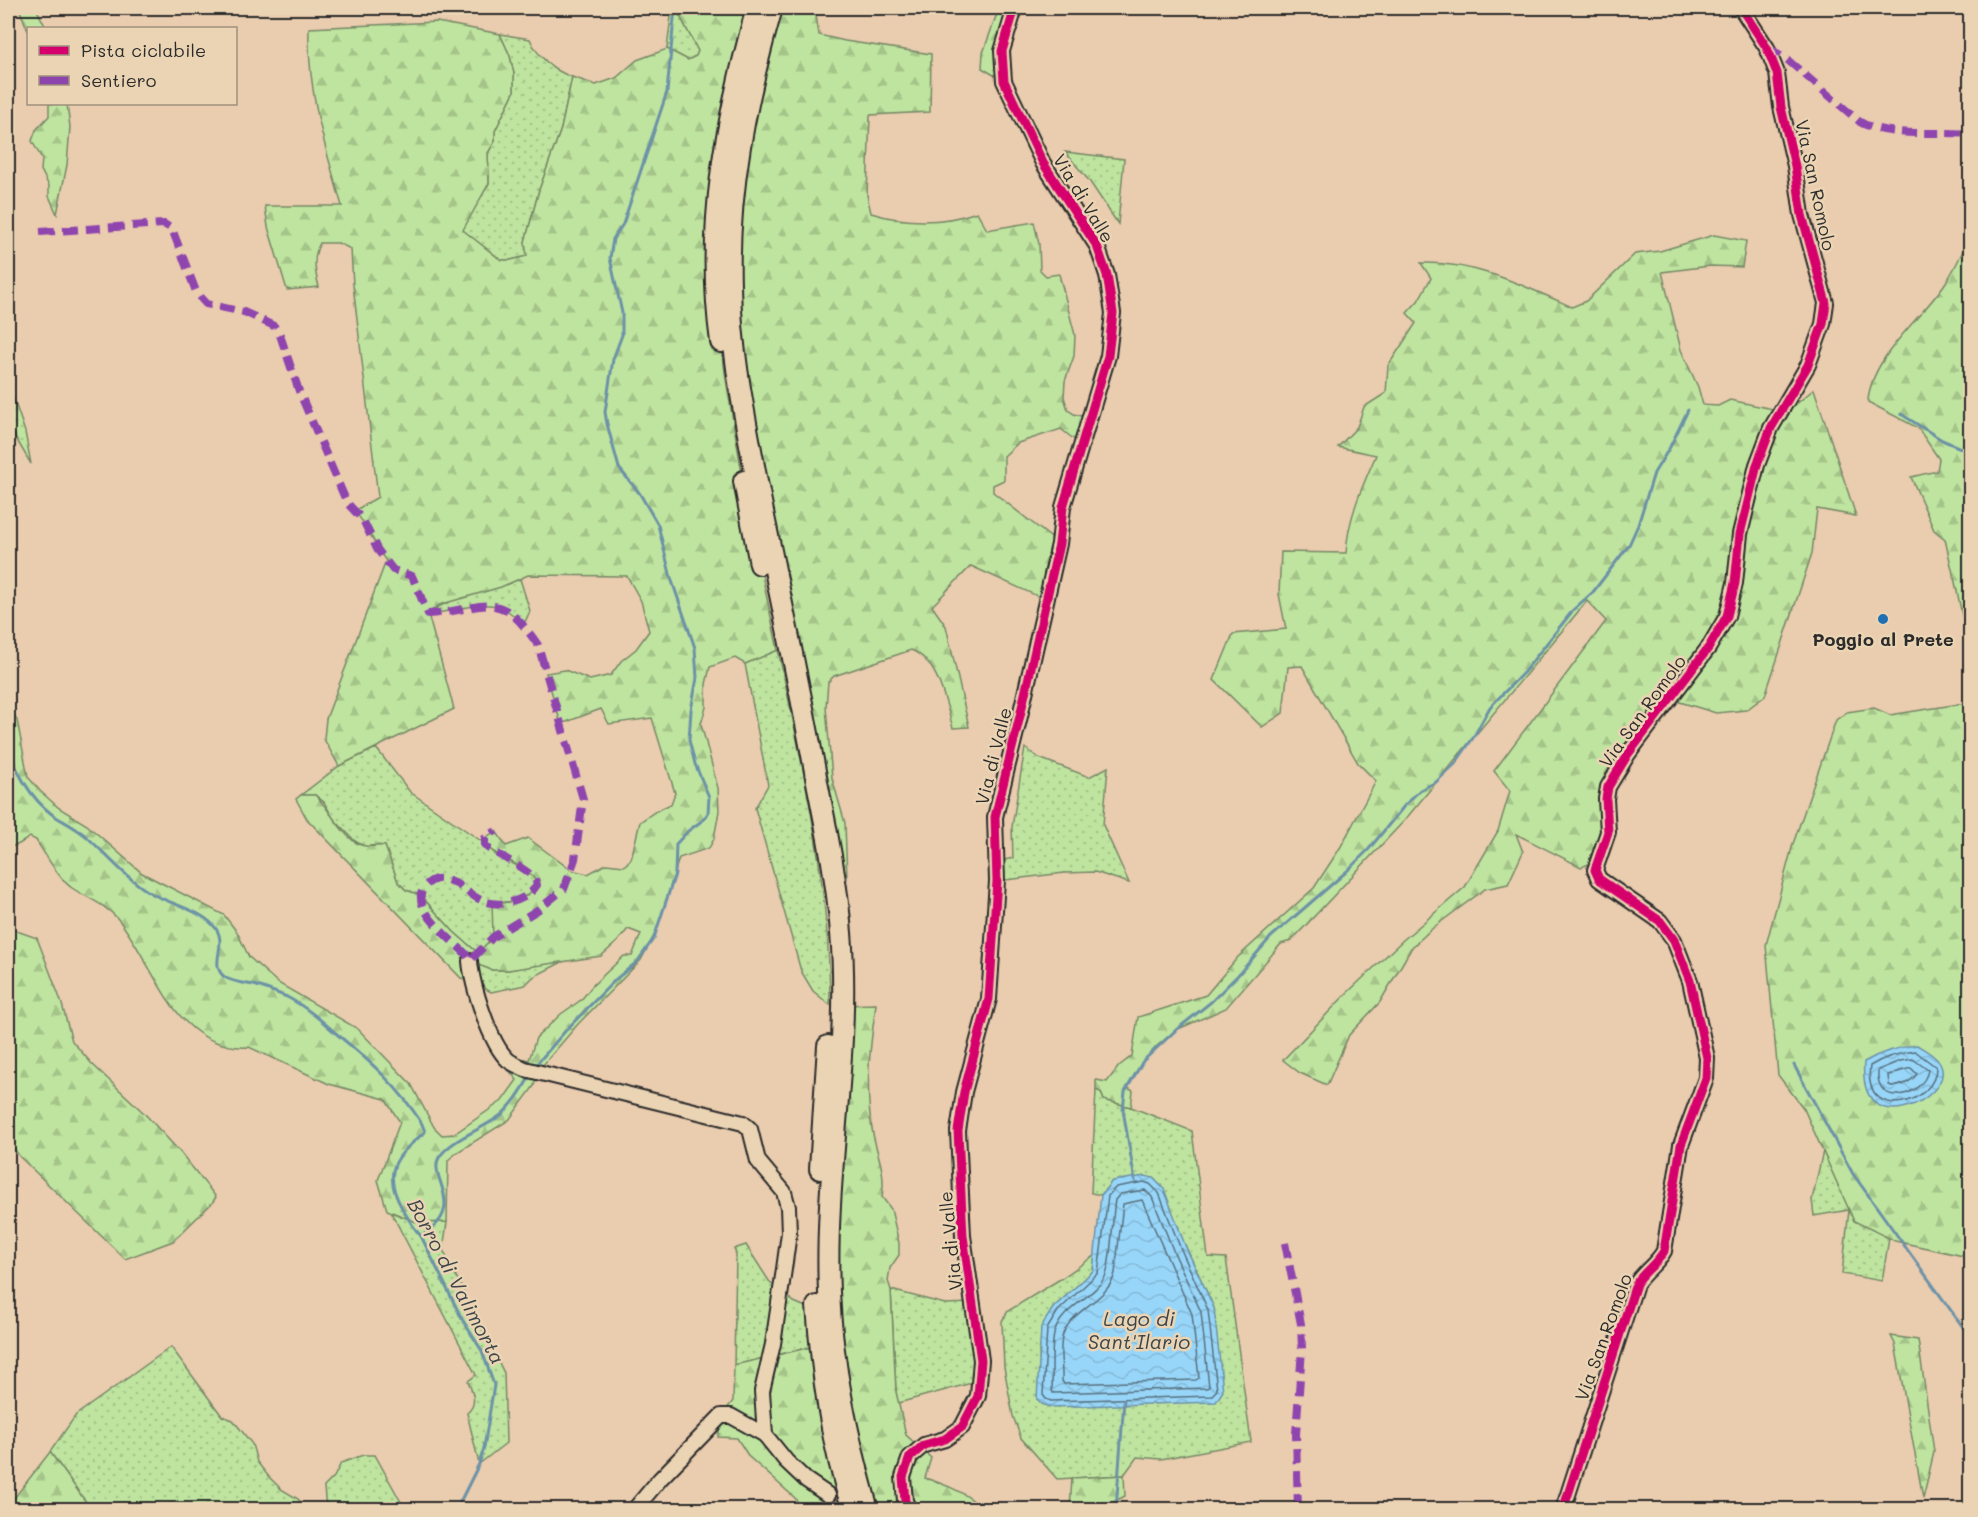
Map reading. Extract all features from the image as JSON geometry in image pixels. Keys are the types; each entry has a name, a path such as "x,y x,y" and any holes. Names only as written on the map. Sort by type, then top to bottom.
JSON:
{"highway":[{"path":"757,8 732,106 720,174 715,231 716,302 726,380 749,514 793,720 827,923 830,959 829,1028 816,1289 827,1400 841,1468 853,1509"},
{"path":"772,8 748,99 739,149 730,234 730,296 742,400 808,731 838,901 843,964 842,1039 831,1216 829,1291 841,1399 850,1446 868,1509"}],"street":[{"name":"Via di Valle","path":"909,1509 905,1501 903,1477 910,1457 924,1445 945,1439 962,1427 978,1396 981,1360 963,1236 958,1131 964,1092 989,999 997,881 996,817 1059,544 1063,507 1108,356 1113,313 1107,275 1097,246 1043,163 1004,81 1002,51 1015,8"},
{"name":"Via San Romolo","path":"1563,1509 1636,1284 1643,1273 1658,1261 1664,1251 1681,1145 1706,1078 1707,1059 1690,981 1674,940 1660,921 1599,879 1595,870 1608,832 1606,799 1608,787 1628,754 1709,647 1727,616 1735,583 1740,534 1757,465 1771,428 1808,365 1823,324 1826,303 1802,216 1777,73 1767,48 1741,8"},
{"path":"470,961 471,976 491,1035 509,1061 532,1071 743,1123 750,1130 758,1161 784,1192 788,1207 789,1233 784,1269 773,1344 762,1391 765,1435"},
{"path":"634,1509 720,1416 731,1416 765,1435 786,1461 806,1480 828,1495"}],"green space":[{"path":"19,8 36,8 46,27 27,28"},
{"path":"672,8 676,8 698,51 696,56 688,60 667,49"},
{"path":"676,8 757,8 716,302 726,380 749,514 778,650 745,664 735,658 710,667 706,684 706,707 701,724 718,788 719,811 714,839 709,848 679,858 657,930 641,960 578,1024 537,1072 534,1086 509,1120 448,1160 447,1222 419,1223 387,1210 378,1180 400,1122 385,1099 329,1084 249,1047 223,1045 202,1035 185,1021 170,1002 132,938 113,914 67,884 52,866 36,840 30,837 8,848 8,707 17,720 28,777 40,791 59,808 87,825 142,873 224,915 237,932 249,957 278,983 358,1029 411,1084 434,1127 442,1135 454,1134 502,1101 517,1080 502,1062 509,1052 519,1058 529,1060 536,1038 561,1014 581,1000 593,985 624,956 632,956 641,934 628,929 601,956 508,970 492,970 470,962 473,982 461,978 307,819 296,799 301,795 315,795 352,839 366,846 385,846 398,882 406,890 420,895 454,932 478,953 493,937 492,902 505,903 518,900 529,894 537,885 530,874 485,846 485,838 496,831 506,846 528,838 571,870 588,874 606,864 624,866 631,859 640,822 671,804 675,793 652,718 609,724 601,709 561,724 546,673 565,670 590,680 611,675 621,661 636,649 649,631 641,601 627,576 528,575 501,587 439,605 428,614 454,709 339,766 324,739 326,719 386,561 354,511 378,497 353,285 351,249 338,243 320,243 315,259 319,287 287,290 268,227 265,206 342,206 318,118 311,74 309,28 437,22 500,34 510,56 514,74 514,92 495,131 495,141 488,153 489,183 463,230 501,260 527,256 525,242 539,190 561,129 572,77 596,85 616,78 637,60 667,49 688,60 696,56 698,51"},
{"path":"772,8 815,8 819,35 931,54 930,112 870,115 867,195 871,213 884,217 924,221 951,219 977,212 987,230 1034,222 1039,244 1040,270 1046,276 1059,274 1075,335 1074,356 1065,381 1064,397 1068,410 1089,418 1081,445 1061,429 1018,443 1004,456 1004,480 993,485 993,492 1059,544 1046,600 971,566 932,606 946,626 969,727 953,728 940,683 921,655 911,650 834,676 828,682 826,707 832,778 845,823 847,879 836,888 730,295 764,36"},
{"path":"999,8 1015,8 1004,81 982,68 983,53"},
{"path":"500,34 530,39 547,62 572,77 561,129 539,190 525,242 528,256 511,260 501,260 462,230 489,183 488,153 495,141 495,131 514,92 514,74 510,56"},
{"path":"49,105 67,105 70,127 67,165 57,214 49,196 49,186 41,170 42,159 32,141 36,130 49,116"},
{"path":"1065,152 1124,159 1118,224 1090,182"},
{"path":"1714,235 1746,241 1742,267 1710,266 1662,272 1681,350 1698,387 1703,405 1718,406 1730,400 1787,412 1814,389 1856,516 1817,509 1812,553 1765,696 1746,710 1716,713 1670,699 1608,787 1598,861 1581,867 1516,834 1523,852 1508,884 1485,889 1434,927 1412,947 1380,1002 1349,1035 1327,1085 1300,1073 1283,1060 1347,993 1403,940 1465,887 1498,831 1510,791 1494,771 1606,621 1587,601 1404,821 1291,941 1281,944 1226,1008 1176,1030 1143,1061 1128,1088 1133,1091 1131,1107 1104,1100 1101,1092 1096,1090 1096,1080 1107,1082 1119,1066 1132,1056 1138,1017 1206,995 1238,957 1314,888 1340,848 1376,781 1358,763 1302,666 1288,667 1283,713 1262,727 1214,680 1233,634 1286,629 1279,594 1281,552 1346,553 1353,515 1376,455 1338,447 1357,427 1364,407 1386,393 1388,366 1416,323 1407,313 1418,301 1431,278 1421,263 1460,266 1498,276 1572,307 1586,301 1635,254 1660,251"},
{"path":"1970,237 1970,1278 1963,1256 1895,1241 1854,1221 1804,1109 1778,1075 1766,945 1793,844 1836,720 1847,712 1874,708 1890,715 1966,703 1968,662 1966,641 1945,539 1934,530 1911,477 1937,471 1939,459 1918,428 1868,402 1871,385 1887,354 1946,282"},
{"path":"8,382 25,432 31,464 11,430 8,415"},
{"path":"520,579 530,611 524,624 505,609 488,605 428,614 448,602"},
{"path":"778,650 805,782 820,871 829,960 830,1005 813,991 801,971 755,808 768,785 745,664"},
{"path":"376,748 410,792 484,843 495,854 532,874 537,885 532,893 515,901 498,903 493,937 478,953 454,932 420,895 406,890 398,882 385,846 365,847 355,841 333,818 324,802 315,795 301,795 339,766"},
{"path":"1025,748 1039,758 1089,777 1108,767 1103,825 1129,883 1095,872 1064,873 997,881 996,862 1013,858 1012,827"},
{"path":"8,928 37,938 61,1001 72,1041 180,1152 216,1197 173,1241 125,1259 20,1157 12,1146 8,1145"},
{"path":"566,960 533,977 525,985 491,992 473,982 470,961 492,970 508,970"},
{"path":"876,1004 868,1085 870,1118 882,1172 882,1197 891,1209 899,1243 899,1255 890,1268 888,1281 891,1290 896,1392 906,1435 931,1458 925,1478 956,1490 983,1509 868,1509 834,1341 842,1005"},
{"path":"1096,1090 1101,1092 1104,1100 1131,1107 1192,1131 1208,1257 1226,1258 1251,1442 1161,1459 1137,1457 1124,1475 1057,1479 1021,1438 1013,1416 1004,1367 1002,1321 1008,1311 1095,1255 1093,1271 1053,1308 1039,1350 1040,1371 1037,1399 1214,1308 1185,1245 1112,1181 1101,1195 1091,1193"},
{"path":"1823,1151 1854,1220 1889,1238 1882,1281 1842,1274 1849,1210 1814,1216 1812,1200"},
{"path":"391,1212 419,1223 447,1222 443,1250 504,1373 506,1443 479,1464 467,1413 473,1402 473,1394 468,1381 476,1375"},
{"path":"746,1245 769,1281 794,1302 818,1312 820,1345 734,1365 736,1254 734,1249"},
{"path":"891,1290 945,1304 973,1303 979,1381 898,1403"},
{"path":"1891,1336 1918,1340 1934,1452 1923,1498 1895,1344"},
{"path":"820,1345 853,1509 802,1509 795,1498 749,1457 737,1438 718,1437 721,1416 733,1401 734,1365"},
{"path":"171,1347 222,1416 233,1420 252,1444 257,1462 269,1477 281,1489 298,1499 307,1509 91,1509 50,1452 76,1415"},
{"path":"50,1452 91,1509 8,1509 8,1506"},
{"path":"363,1455 375,1455 401,1502 382,1509 326,1509 324,1487 334,1477 341,1463"},
{"path":"1124,1475 1125,1496 1100,1509 1070,1509 1072,1478"}],"water":[{"path":"1917,1045 1934,1057 1941,1066 1941,1078 1933,1091 1921,1101 1905,1108 1889,1109 1875,1103 1866,1088 1864,1062 1889,1050"},
{"name":"Lago di Sant'Ilario","path":"1145,1176 1153,1178 1164,1189 1185,1245 1214,1308 1223,1391 1216,1402 1050,1407 1042,1404 1037,1399 1041,1327 1053,1308 1093,1271 1101,1195 1112,1181"}],"waterway":[{"path":"535,1066 616,979 637,962 654,938 675,874 676,844 708,813 709,797 695,764 689,740 691,710 697,678 695,648 671,578 658,525 640,494 619,468 605,412 613,359 622,335 622,313 610,258 613,239 623,224 667,92 675,8"},
{"path":"1135,1181 1123,1110 1125,1092 1143,1061 1211,1002 1271,937 1346,872 1420,790 1436,782 1455,764 1490,707 1524,672 1574,609 1593,592 1629,545 1638,525 1654,473 1688,410"},
{"path":"1901,414 1942,440 1970,452"},
{"name":"Borro di Valimorta","path":"8,743 14,763 24,782 45,808 83,834 140,886 199,914 213,925 220,939 218,960 220,973 237,982 257,986 287,997 320,1019 384,1076 422,1124 425,1132 406,1149 395,1165 392,1174 396,1195 421,1236 462,1319 482,1351 494,1385 484,1448 479,1464 456,1510"},
{"name":"Borro di Valimorta","path":"8,765 14,763"},
{"path":"1794,1065 1853,1174 1970,1337"},
{"path":"421,1236 436,1225 443,1214 444,1193 437,1164 440,1156 453,1144 501,1115 518,1096 531,1074"},
{"path":"1116,1510 1124,1400"}],"tunnel":[{"path":"828,1495 845,1510"}],"marked path":[{"path":"1768,48 1784,57 1860,122 1871,127 1898,132 1970,134"},
{"path":"40,232 164,224 172,229 197,294 206,304 244,312 274,326 280,335 299,391 347,503 363,520 377,549 393,570 412,576 428,614 490,606 501,608 512,614 524,626 538,645 583,799 575,859 564,889 539,909 493,937 470,961 428,915 421,897 426,885 437,879 450,881 477,898 490,903 513,902 533,891 537,885 530,874 485,846 485,838 496,831"},
{"path":"1285,1243 1301,1324 1302,1349 1296,1434 1298,1510"}],"cycle path":[{"path":"909,1510 905,1501 903,1477 910,1457 924,1445 945,1439 962,1427 978,1396 981,1360 963,1236 958,1131 964,1092 989,999 997,881 995,817 1059,544 1063,507 1108,356 1113,313 1107,275 1097,246 1043,163 1004,81 1002,51 1015,8"},
{"path":"1563,1510 1636,1284 1664,1251 1681,1145 1706,1078 1707,1058 1690,981 1674,940 1660,921 1599,879 1595,870 1608,832 1606,799 1608,787 1628,754 1709,647 1727,616 1735,583 1740,534 1757,465 1771,428 1808,365 1823,324 1826,303 1802,215 1795,166 1781,107 1777,73 1767,48 1741,8"}],"place":[{"name":"Poggio al Prete","path":"1883,619"}]}
